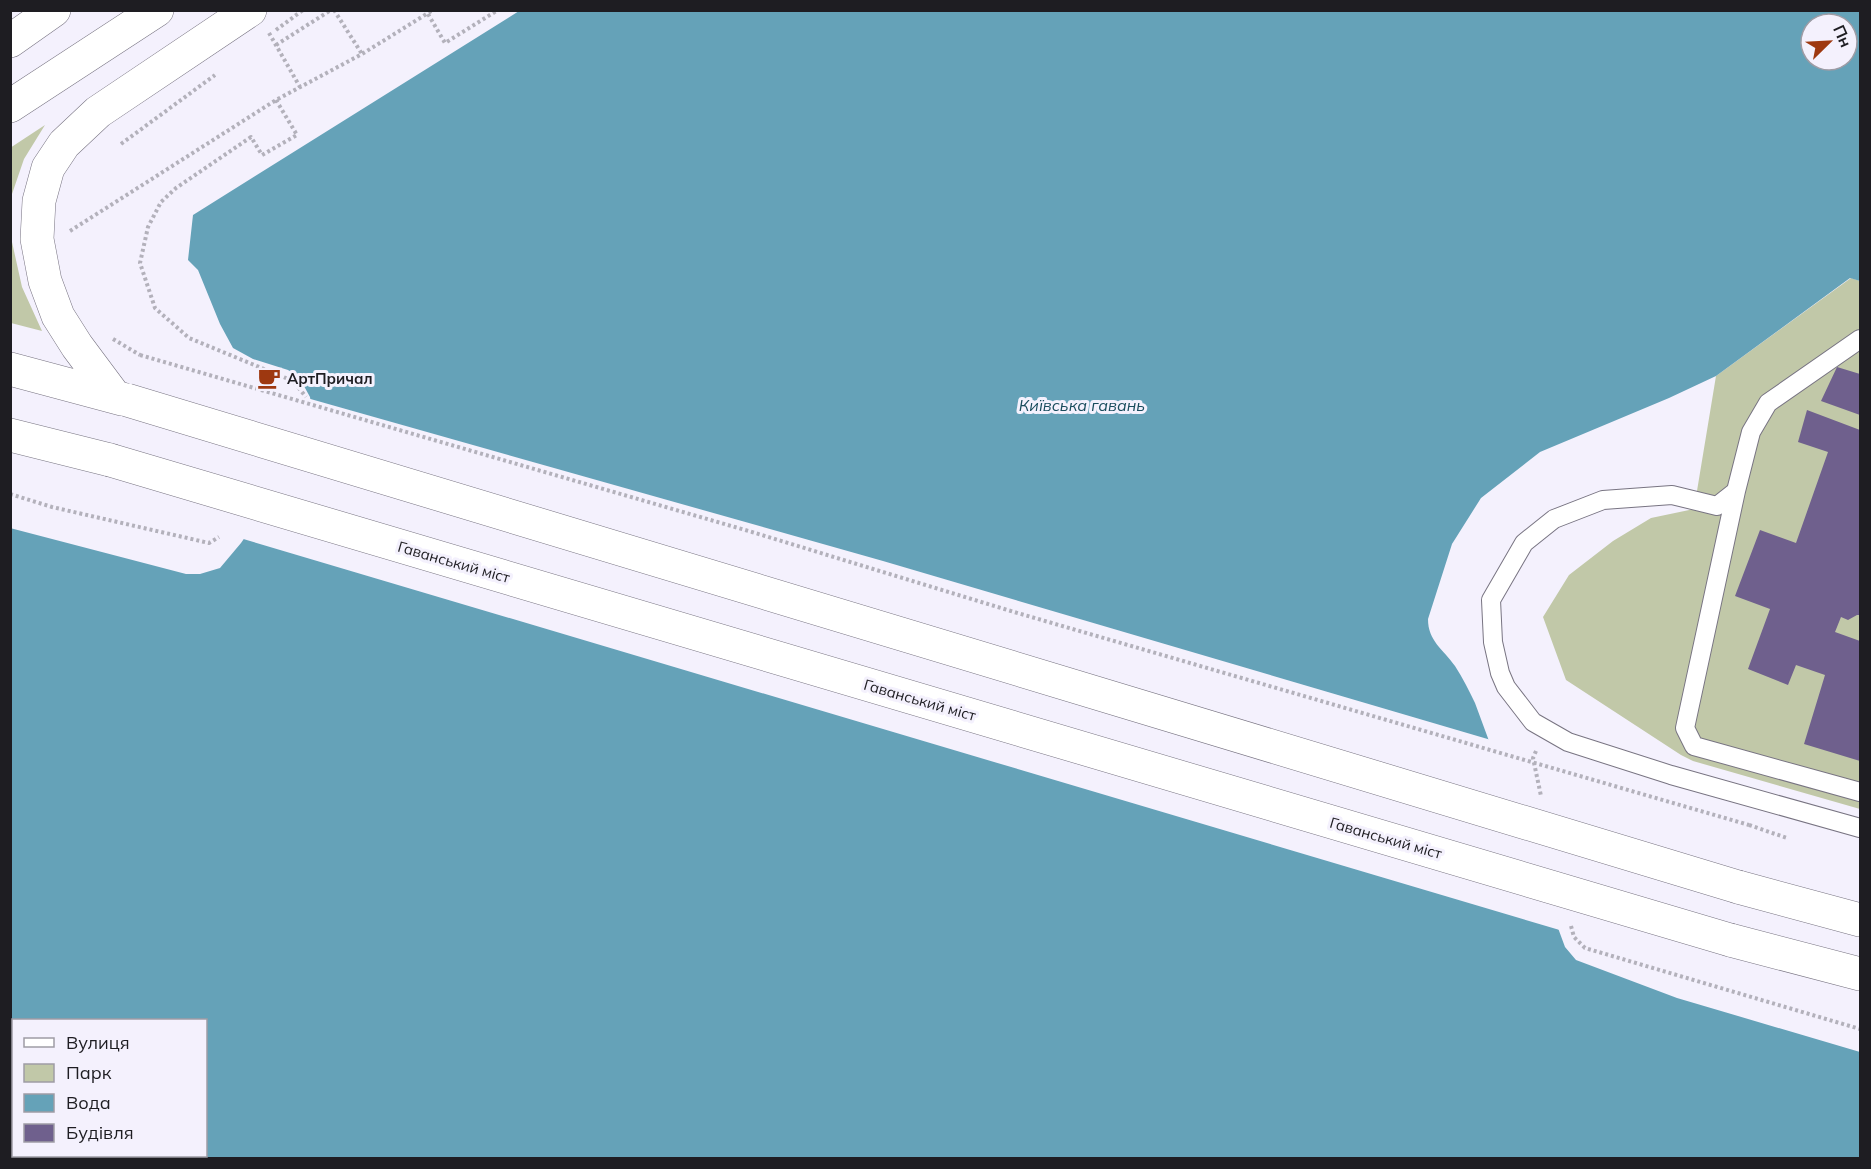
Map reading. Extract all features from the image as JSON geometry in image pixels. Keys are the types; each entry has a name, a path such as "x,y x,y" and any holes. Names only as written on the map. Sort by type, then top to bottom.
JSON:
{"main road":[{"path":"10,41 54,10"},
{"path":"10,106 157,10"},
{"path":"121,399 77,346 58,316 45,281 37,239 39,201 48,168 64,144 98,112 250,10"},
{"path":"10,369 121,399 1738,887 1860,920"},
{"name":"Гаванський міст","path":"10,435 110,460 1730,940 1860,974"}],"lane":[{"path":"1860,339 1768,403 1751,432 1684,728 1694,746 1860,792"},
{"path":"1736,491 1717,506 1672,495 1603,500 1554,519 1524,543 1491,600 1493,642 1500,674 1519,706 1533,722 1568,742 1671,775 1860,828"}],"path":[{"path":"278,28 303,10"},
{"path":"276,45 332,10 362,54"},
{"path":"66,233 276,100 362,54 433,10"},
{"path":"427,14 445,43 498,10"},
{"path":"261,41 270,34 300,87"},
{"path":"121,144 224,69"},
{"path":"276,100 297,135 262,155 251,137 176,188 160,202 148,227 140,263 155,308 189,338 293,381 306,397"},
{"path":"106,333 140,356 752,531 1014,612 1749,825 1787,838"},
{"path":"10,494 52,507 208,543 219,537"},
{"path":"1574,937 1584,948 1607,956 1860,1029"}],"green space":[{"path":"45,125 24,159 12,194 12,242 22,287 42,331 11,323 10,148"},
{"path":"1851,278 1860,281 1860,809 1693,761 1681,755 1566,680 1543,617 1569,575 1613,541 1651,518 1694,509 1716,376"}],"water":[{"name":"Київська гавань","path":"519,11 1860,11 1860,281 1850,278 1716,376 1540,452 1481,498 1452,544 1428,619 1433,639 1455,666 1475,703 1565,947 1576,960 1677,998 1860,1052 1860,1158 11,1158 10,528 186,574 200,574 220,568 241,543 292,469 313,420 310,397 299,377 288,370 253,359 233,348 220,324 198,270 188,260 193,215"}],"pier":[{"path":"307,398 883,561 1491,740 1563,931 240,538 290,467 306,436 310,420"}],"building":[{"path":"1837,367 1860,374 1860,415 1821,401"},
{"path":"1807,410 1860,430 1860,615 1848,620 1841,617 1835,632 1860,641 1860,761 1804,744 1825,675 1796,665 1788,685 1748,669 1770,609 1735,596 1760,530 1796,543 1828,452 1798,442"}],"place":[{"name":"АртПричал","path":"269,378"}]}
